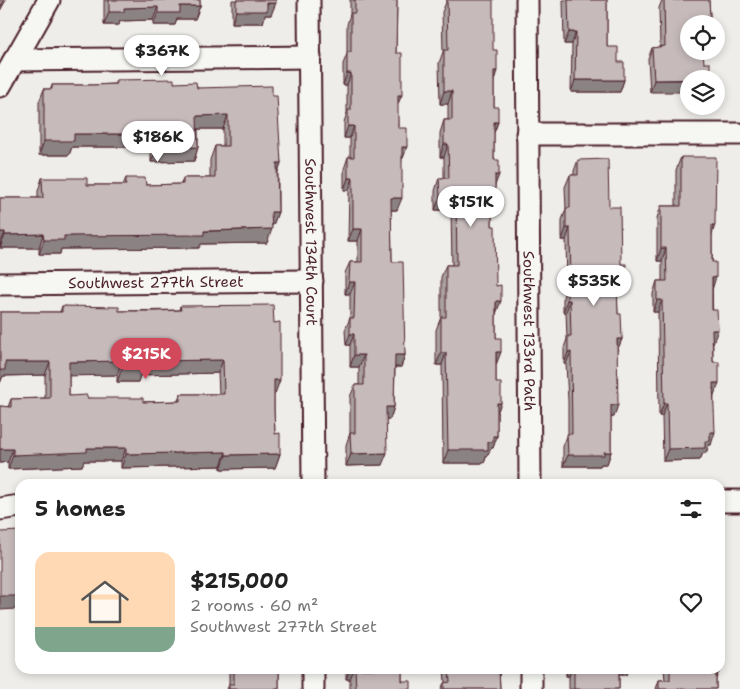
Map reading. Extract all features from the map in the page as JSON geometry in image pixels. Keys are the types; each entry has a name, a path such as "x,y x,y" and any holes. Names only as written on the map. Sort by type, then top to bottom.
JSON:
{"street":[{"path":"0,86 49,0"},
{"name":"Southwest 134th Court","path":"309,0 313,479"},
{"name":"Southwest 133rd Path","path":"527,0 530,479"},
{"path":"14,60 310,57"},
{"path":"527,134 740,134"},
{"name":"Southwest 277th Street","path":"0,284 312,281"},
{"path":"725,501 740,501"},
{"path":"0,509 15,507"},
{"path":"313,674 313,689"},
{"path":"531,674 531,689"}],"building":[{"path":"109,0 200,0 200,6 180,6 180,13 158,13 158,7 124,8 124,12 109,12"},
{"path":"236,0 276,0 276,3 267,3 267,11 236,11"},
{"path":"355,0 397,0 396,53 402,53 402,95 398,95 398,128 407,128 407,147 402,147 402,198 391,198 392,262 403,262 405,355 395,355 394,407 386,407 387,453 351,454 350,433 355,433 355,385 364,385 364,355 354,355 354,334 350,334 350,318 354,318 355,282 349,282 350,262 362,262 362,229 353,229 353,178 348,178 348,157 354,157 354,126 348,126 348,110 351,110 351,73 347,73 347,52 351,52 351,13 355,13"},
{"path":"447,0 493,0 493,50 497,50 497,71 494,71 494,107 498,107 498,122 494,122 494,160 499,160 499,175 495,175 495,196 492,197 492,226 495,226 496,286 501,285 501,301 496,301 496,338 501,338 501,352 496,352 496,383 501,383 501,403 497,403 497,436 493,436 493,442 488,442 488,450 448,450 446,353 441,353 441,317 446,317 446,265 457,265 456,197 440,197 439,178 449,178 448,144 444,144 444,120 452,120 452,91 444,91 444,50 448,50"},
{"path":"568,0 607,0 607,47 618,47 618,62 624,62 624,80 575,80 576,32 569,32"},
{"path":"664,0 709,0 710,15 680,15 680,60 704,60 704,63 710,63 710,70 680,70 680,80 654,80 652,48 665,46"},
{"path":"174,79 174,83 196,82 197,88 272,86 272,96 277,96 281,163 277,163 278,212 271,212 272,229 204,231 204,235 64,236 64,240 44,240 43,234 5,235 5,232 0,232 0,198 43,198 42,178 87,178 87,185 126,185 126,178 145,178 146,185 183,184 183,178 215,178 215,146 228,146 228,115 197,116 198,147 156,149 156,134 74,134 74,141 44,141 44,89 52,89 52,85 116,84 116,80"},
{"path":"681,157 716,157 715,225 712,225 712,262 716,262 716,277 712,278 712,310 717,310 718,330 712,330 713,362 719,362 719,383 713,383 715,432 710,432 710,441 705,441 705,448 668,449 667,403 664,403 662,300 657,300 657,281 667,281 666,248 661,248 661,206 681,206"},
{"path":"608,159 609,207 620,207 621,264 626,264 626,282 617,282 618,314 621,314 622,339 617,339 618,405 611,405 611,452 604,452 604,455 568,455 567,434 572,434 571,352 568,352 568,336 571,336 570,300 567,300 567,285 571,285 570,228 566,228 566,208 570,208 570,175 578,175 578,160"},
{"path":"273,305 274,323 280,322 280,380 274,380 274,410 275,434 280,433 280,454 226,455 226,452 126,454 126,448 87,448 87,452 13,455 13,449 0,449 0,406 11,407 11,399 50,398 50,362 5,362 5,370 0,370 0,312 62,312 62,306 119,307 119,311 157,311 181,310 180,306","holes":["223,360 224,394 180,394 180,401 143,402 143,398 87,398 87,395 69,396 69,362 122,361 122,368 143,368 143,361"]},
{"path":"15,531 15,596 0,596 0,532"},
{"path":"234,674 279,674 279,689 229,689 229,684 234,684"},
{"path":"355,674 402,674 402,681 411,681 411,689 356,689"},
{"path":"449,674 499,674 500,689 444,689 444,683 450,682"},
{"path":"574,674 619,674 619,689 574,689"},
{"path":"670,674 716,674 716,689 659,689 659,680 670,680"}]}
